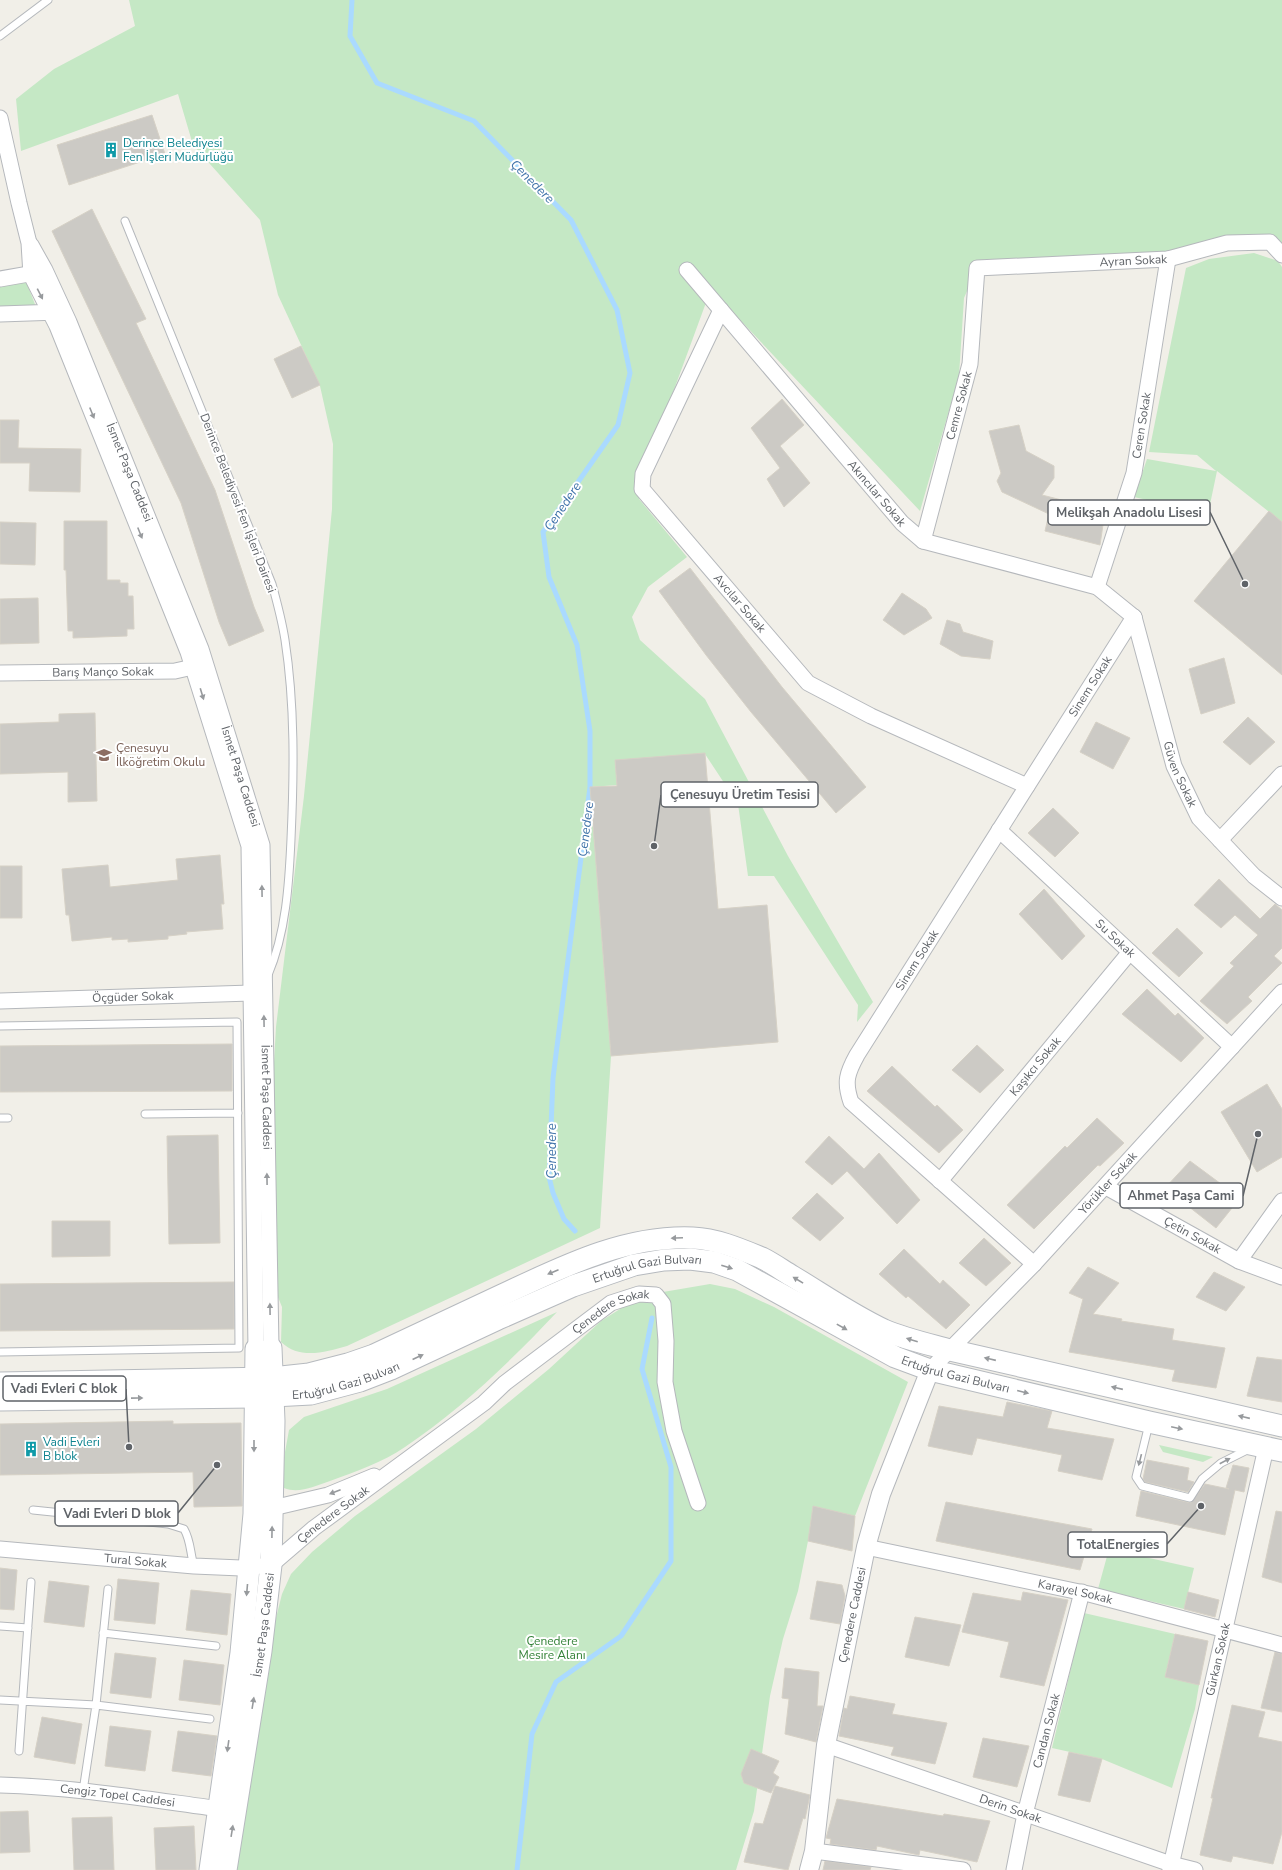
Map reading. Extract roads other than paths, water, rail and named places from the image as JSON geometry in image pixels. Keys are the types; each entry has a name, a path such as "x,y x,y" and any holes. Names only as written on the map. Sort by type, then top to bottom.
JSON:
{"main road":[{"name":"Ertuğrul Gazi Bulvarı","path":"310,1384 348,1364 374,1355 534,1280 598,1253 630,1244 665,1239 693,1238 711,1240 737,1248 764,1260 884,1330 910,1339 950,1350 1282,1426"},
{"name":"Ertuğrul Gazi Bulvarı","path":"0,1400 211,1389 264,1388 360,1381 391,1369 498,1318 597,1276 634,1265 664,1260 690,1259 714,1262 737,1270 895,1357 930,1370 1149,1422 1268,1448"},
{"path":"264,1348 310,1384 289,1406 264,1419 233,1403 211,1389 264,1348"},
{"name":"İsmet Paşa Caddesi","path":"210,1870 227,1810 261,1651 271,1565 263,1511 264,1348"},
{"name":"Ertuğrul Gazi Bulvarı","path":"0,1383 211,1389"},
{"name":"İsmet Paşa Caddesi","path":"226,1870 227,1810 249,1567 263,1511"}],"street":[{"name":"İsmet Paşa Caddesi","path":"0,118 29,243 31,275 58,313"},
{"name":"Ayran Sokak","path":"977,268 1168,259 1227,243 1270,242 1282,255"},
{"name":"İsmet Paşa Caddesi","path":"29,243 45,270 58,313 199,665 249,846 257,990 264,1348"},
{"name":"Ceren Sokak","path":"1097,587 1134,474 1168,259"},
{"name":"Cemre Sokak","path":"923,541 970,364 977,268"},
{"path":"0,279 31,275 45,270"},
{"name":"Akıncılar Sokak","path":"687,270 902,523 923,541 1097,587 1134,617"},
{"name":"Avcılar Sokak","path":"721,310 643,474 642,489 808,683 871,716 1027,786"},
{"path":"0,314 58,313"},
{"name":"Sinem Sokak","path":"1034,1264 851,1102 846,1082 849,1070 857,1055 1134,617"},
{"name":"Güven Sokak","path":"1134,617 1174,766 1199,818 1254,876 1282,898"},
{"name":"Barış Manço Sokak","path":"0,673 175,672 199,665"},
{"path":"1220,840 1282,774"},
{"name":"Su Sokak","path":"999,830 1232,1047"},
{"name":"Kaşıkcı Sokak","path":"940,1181 1130,952"},
{"name":"Öçgüder Sokak","path":"0,1001 257,990"},
{"name":"Yörükler Sokak","path":"930,1370 1034,1264 1106,1187 1282,992"},
{"name":"Çetin Sokak","path":"1106,1187 1239,1261 1282,1277"},
{"path":"1239,1261 1282,1201"},
{"name":"Çenedere Sokak","path":"271,1565 314,1528 484,1403 506,1383 611,1303 639,1294 656,1295 663,1304 666,1341 665,1382 673,1424 698,1503"},
{"name":"Çenedere Caddesi","path":"809,1870 814,1851 826,1745 866,1547 881,1494 930,1370"},
{"name":"Gürkan Sokak","path":"1170,1867 1223,1630 1268,1448"},
{"name":"Çenedere Sokak","path":"263,1511 328,1495 397,1466"},
{"name":"Karayel Sokak","path":"866,1547 1082,1592 1282,1645"},
{"name":"Tural Sokak","path":"0,1549 194,1566 249,1567 271,1565"},
{"name":"Candan Sokak","path":"1014,1870 1025,1814 1082,1592"},
{"name":"Derin Sokak","path":"826,1745 1025,1814 1170,1867 1195,1870"},
{"name":"Cengiz Topel Caddesi","path":"0,1785 83,1791 227,1810"},
{"path":"814,1851 963,1870"}],"lane":[{"path":"0,36 48,0"},
{"name":"Derince Belediyesi Fen İşleri Dairesi","path":"125,221 272,584 285,639 289,677 294,774 289,878 277,953 257,990"},
{"path":"0,1026 237,1022 239,1348 0,1352"},
{"path":"145,1114 238,1113"},
{"path":"0,1118 8,1118"},
{"path":"1149,1422 1136,1477 1142,1486 1190,1498 1202,1479 1221,1463 1268,1448"},
{"path":"33,1510 168,1524 184,1529 190,1539 191,1556 194,1566"},
{"path":"19,1751 31,1582"},
{"path":"83,1791 96,1705 108,1589"},
{"path":"0,1626 28,1628"},
{"path":"103,1633 216,1646"},
{"path":"0,1700 96,1705 210,1718"}],"waterway":[{"name":"Çenedere","path":"352,0 350,36 377,83 474,121 571,220 617,310 630,373 618,425 543,532 549,577 577,645 590,731 590,787 553,1078 549,1177 553,1193 564,1219 575,1231"},
{"path":"517,1870 532,1734 556,1682 621,1636 671,1561 671,1467 642,1369 652,1318"}],"place":[{"name":"Derince Belediyesi Fen İşleri Müdürlüğü","path":"111,150"},
{"name":"Melikşah Anadolu Lisesi","path":"1245,584"},
{"name":"Çenesuyu İlköğretim Okulu","path":"104,755"},
{"name":"Çenesuyu Üretim Tesisi","path":"654,846"},
{"name":"Ahmet Paşa Cami","path":"1258,1134"},
{"name":"Vadi Evleri C blok","path":"129,1447"},
{"name":"Vadi Evleri B blok","path":"31,1449"},
{"name":"Vadi Evleri D blok","path":"217,1465"},
{"name":"TotalEnergies","path":"1201,1506"}],"park label":[{"name":"Çenedere Mesire Alanı","path":"552,1648"}]}
